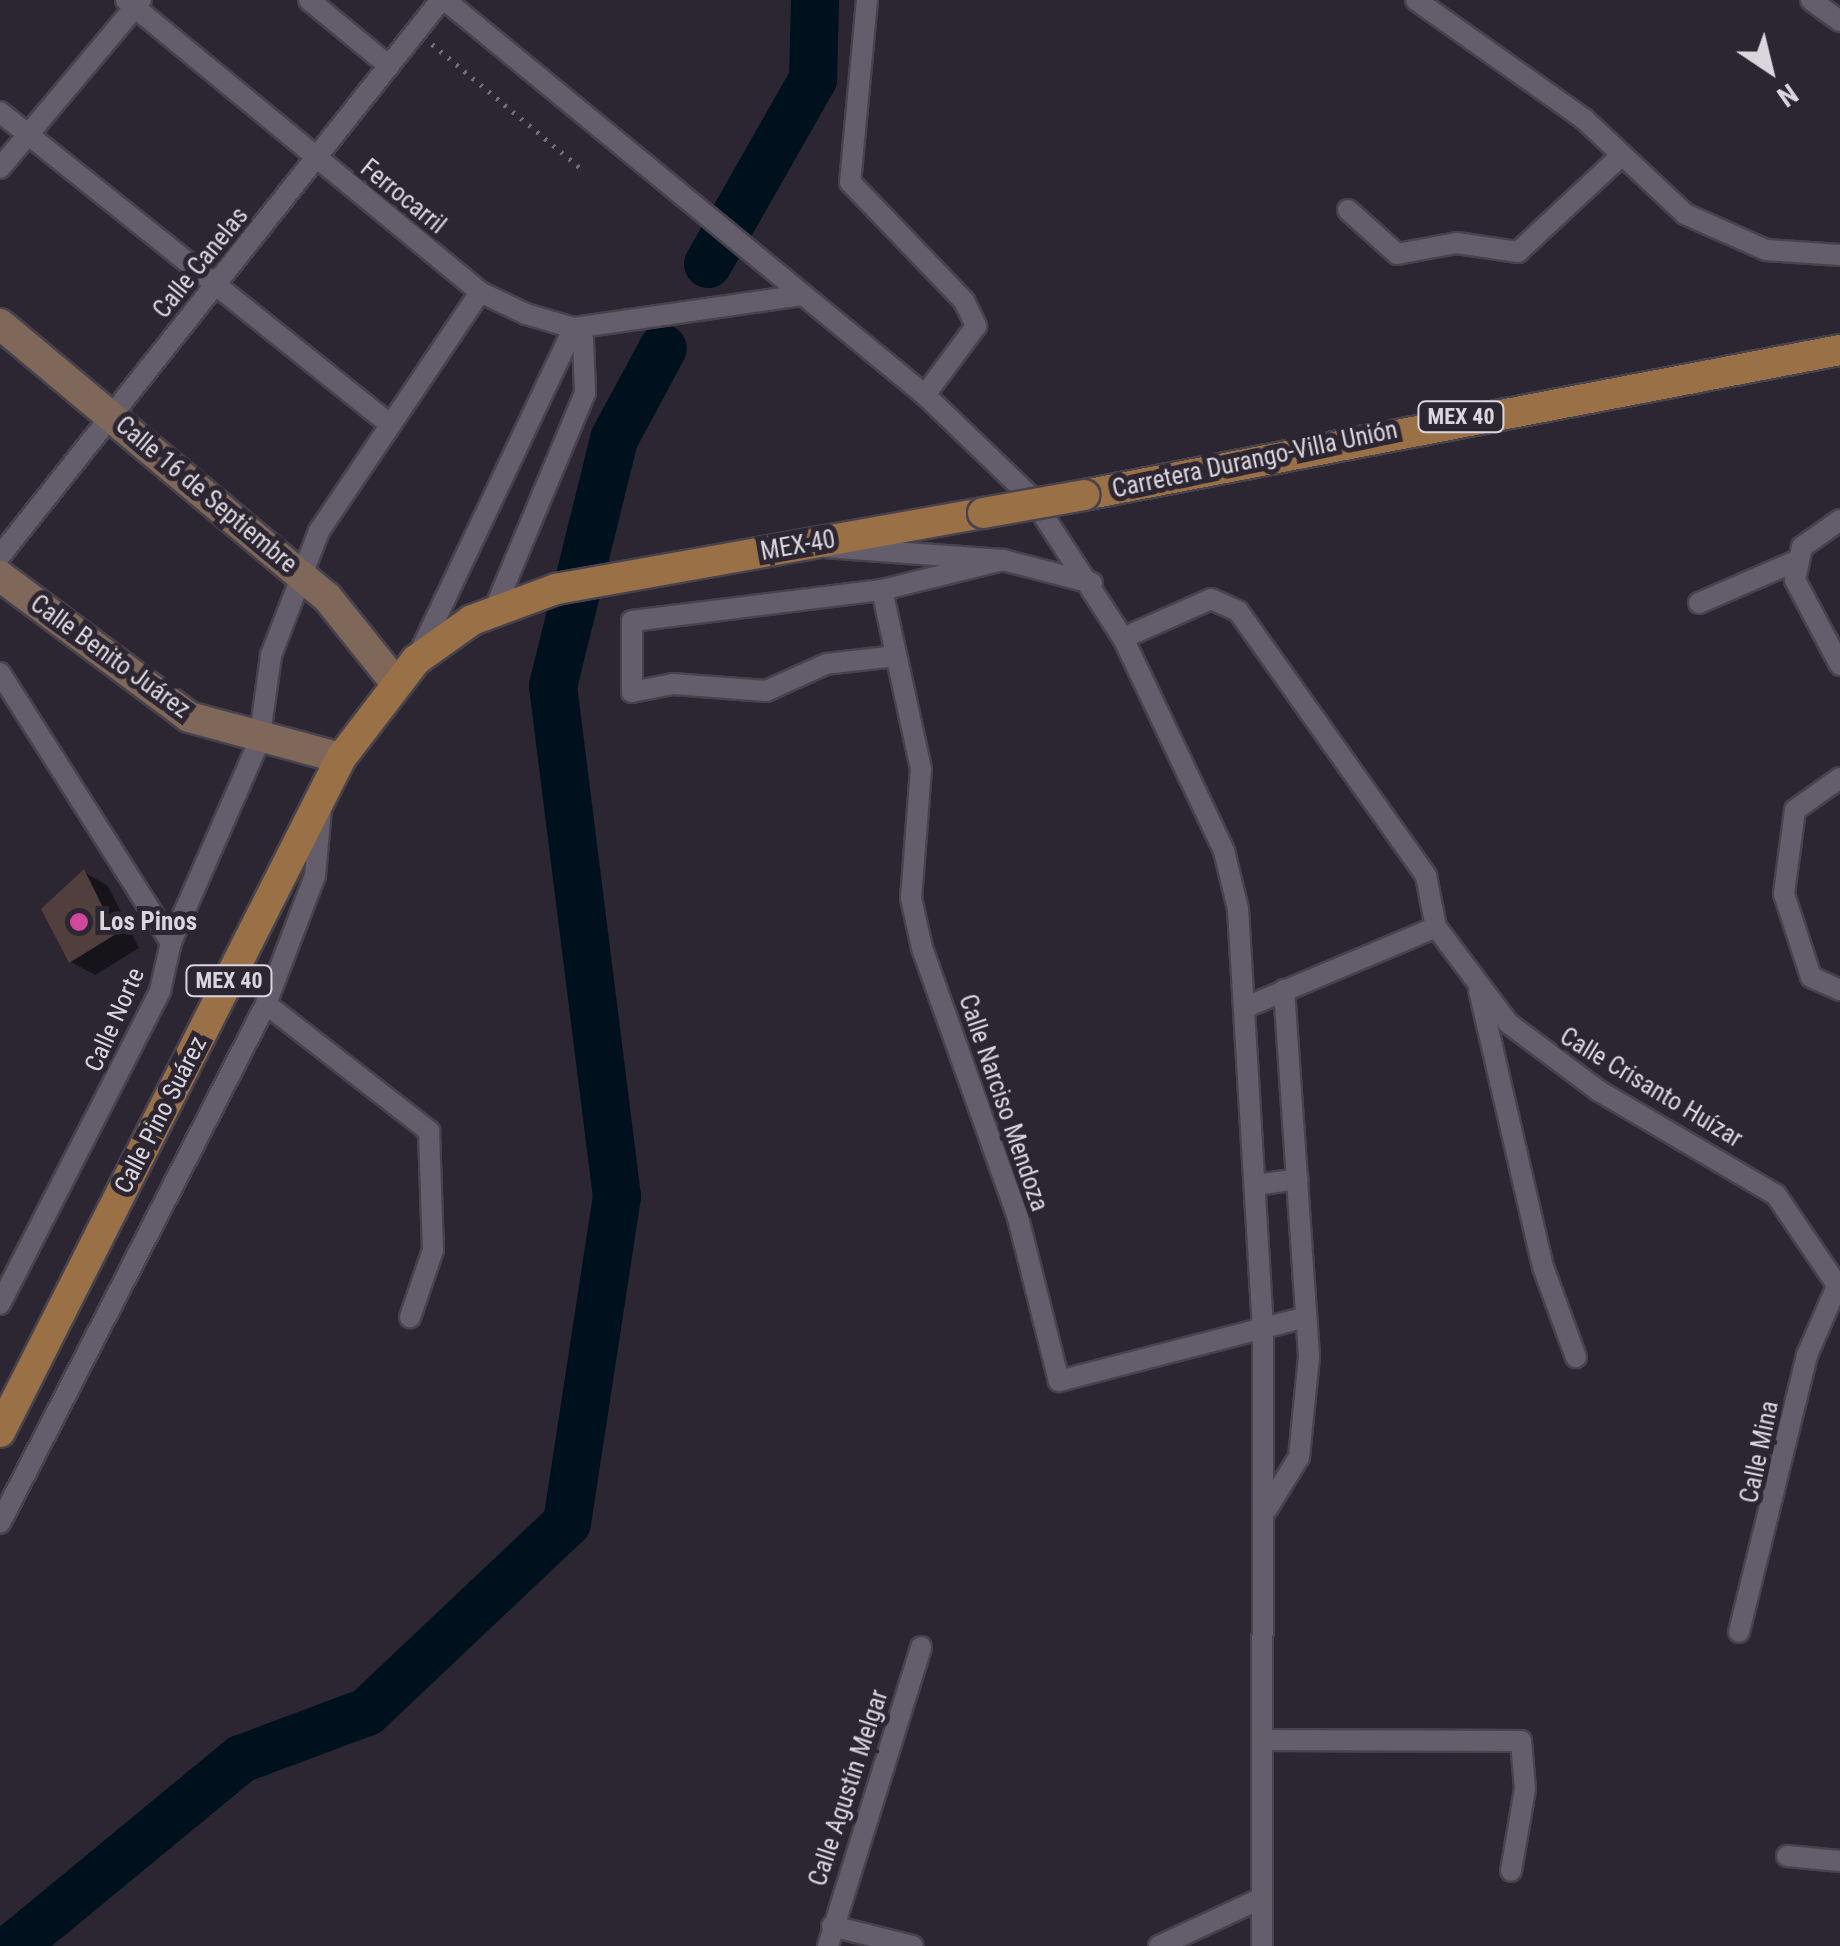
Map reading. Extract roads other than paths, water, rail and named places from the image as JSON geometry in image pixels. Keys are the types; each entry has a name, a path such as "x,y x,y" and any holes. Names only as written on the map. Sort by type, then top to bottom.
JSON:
{"main road":[{"name":"Carretera Durango-Villa Unión","path":"983,513 1840,350"},
{"name":"MEX-40","path":"495,608 612,577 983,513"},
{"name":"Calle Pino Suárez","path":"0,1432 341,758 395,682 416,660 495,608"}],"street":[{"path":"309,0 388,66"},
{"path":"443,0 924,395 1032,498 1093,584 1123,638 1224,851 1246,1007 1263,1329 1267,1508 1262,1946"},
{"name":"Calle Canelas","path":"0,556 443,0"},
{"path":"867,0 850,182 964,301 976,326 924,395"},
{"path":"1416,0 1622,155 1662,199 1739,241 1840,255"},
{"path":"1811,0 1840,21"},
{"path":"0,168 134,2"},
{"name":"Ferrocarril","path":"134,2 480,292 574,328 804,296"},
{"path":"0,112 386,421"},
{"path":"1348,210 1397,254 1457,243 1518,252 1622,155"},
{"name":"Calle Norte","path":"0,1304 148,1020 171,942 259,742 271,654 300,574 386,421 480,292"},
{"name":"Calle 16 de Septiembre","path":"0,324 300,574 395,682"},
{"path":"416,660 574,328 584,340 585,393 495,608"},
{"path":"1699,603 1796,562 1840,520"},
{"path":"814,543 862,555 1003,560 1093,584"},
{"path":"896,656 826,664 766,691 673,684 632,692 632,621 646,612 882,590 1003,560"},
{"path":"1796,562 1801,596 1840,665"},
{"name":"Calle Benito Juárez","path":"0,576 189,717 259,742 341,758"},
{"name":"Calle Narciso Mendoza","path":"882,590 920,768 911,898 922,948 1018,1218 1058,1381 1306,1317"},
{"name":"Calle Crisanto Huízar","path":"1123,638 1212,599 1238,612 1426,876 1436,927 1478,988 1566,1070 1776,1195 1839,1286"},
{"path":"0,672 171,942"},
{"path":"1840,778 1794,810 1784,894 1811,977 1840,990"},
{"path":"0,1523 266,1004 315,876 321,798"},
{"path":"1246,1007 1436,927"},
{"path":"1478,988 1543,1267 1576,1357"},
{"path":"1267,1508 1286,1487 1306,1430 1306,1317 1284,990"},
{"path":"266,1004 429,1131 432,1250 410,1317"},
{"path":"1256,1184 1298,1179"},
{"name":"Calle Mina","path":"1739,1632 1806,1355 1839,1286"},
{"name":"Calle Agustín Melgar","path":"830,1936 921,1646"},
{"path":"1263,1740 1521,1741 1524,1789 1511,1871"},
{"path":"1787,1856 1840,1861"},
{"path":"1159,1946 1260,1899"},
{"path":"830,1936 913,1946"}],"waterway":[{"path":"708,264 813,79 815,0"},
{"path":"14,1946 241,1759 367,1712 567,1523 617,1197 553,686 614,439 663,348"}],"place":[{"name":"Los Pinos","path":"79,922"}]}
